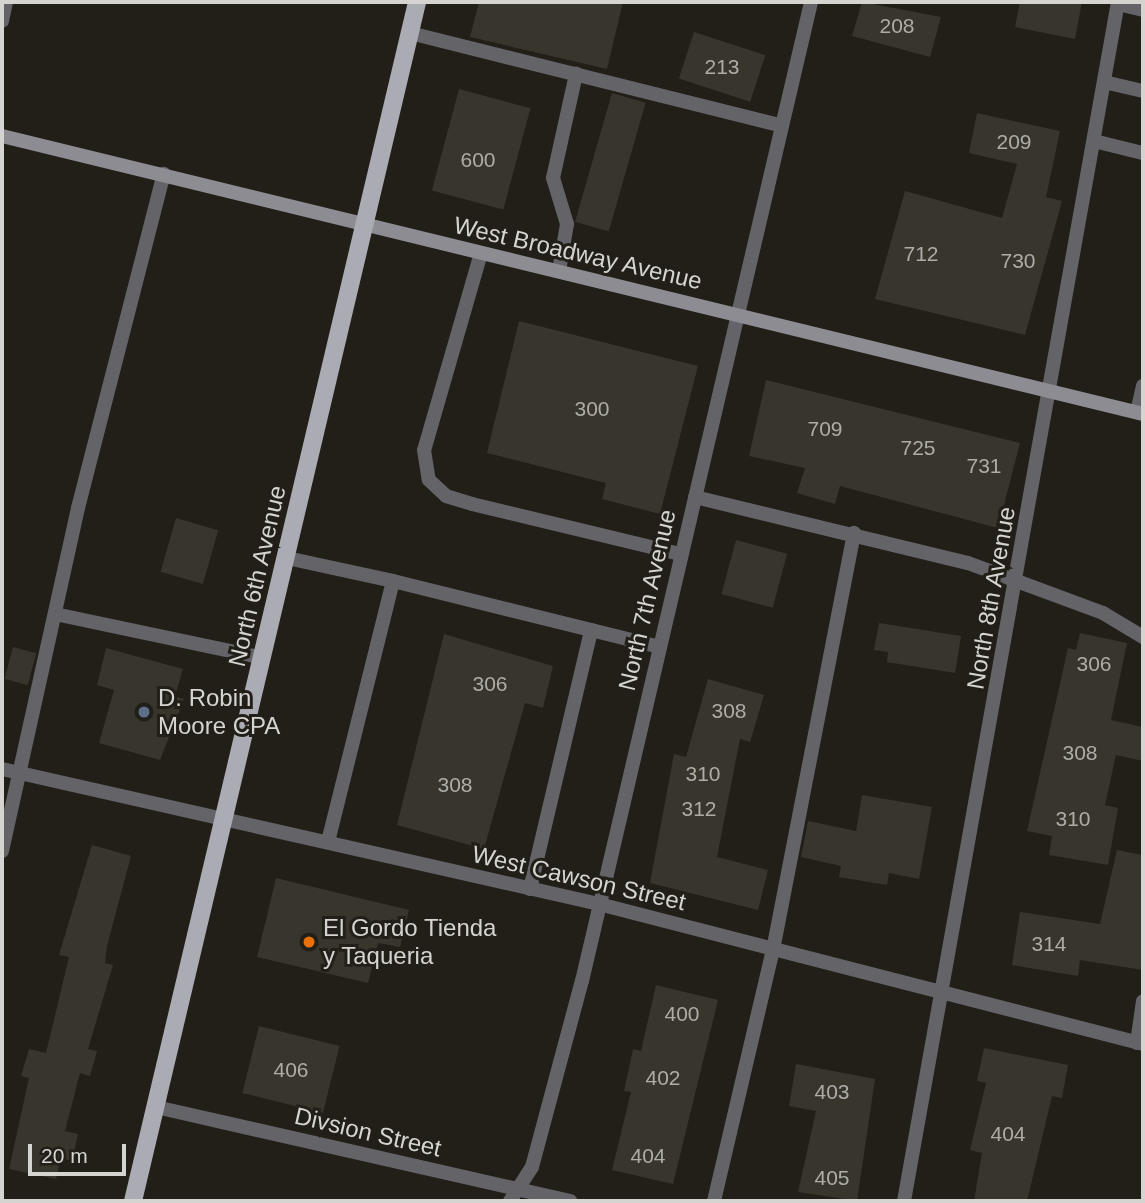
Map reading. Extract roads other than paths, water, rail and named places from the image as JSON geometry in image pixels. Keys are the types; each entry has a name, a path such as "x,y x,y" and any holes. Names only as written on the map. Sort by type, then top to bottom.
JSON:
{"main road":[{"name":"North 6th Avenue","path":"133,1201 418,2"},
{"name":"West Broadway Avenue","path":"2,136 1140,413"}],"street":[{"path":"2,21 6,2"},
{"name":"North 7th Avenue","path":"514,1196 532,1167 599,904 811,2"},
{"path":"1118,3 1143,10"},
{"name":"North 8th Avenue","path":"904,1201 944,992 1118,3"},
{"path":"410,33 782,125"},
{"path":"559,271 567,224 552,178 576,74"},
{"path":"1104,82 1143,92"},
{"path":"1094,141 1143,153"},
{"path":"2,851 55,614 164,174"},
{"path":"481,253 424,450 429,480 446,496 472,504 681,554"},
{"path":"1140,413 1143,386"},
{"path":"695,497 854,533 1017,581 1103,613 1143,637"},
{"path":"714,1201 773,950 854,533"},
{"path":"287,558 393,581 660,647"},
{"path":"328,842 393,581"},
{"path":"55,614 263,658"},
{"path":"530,889 591,630"},
{"name":"West Cawson Street","path":"2,769 599,904 1140,1043"},
{"path":"1140,1043 1143,1001"},
{"name":"Divsion Street","path":"156,1107 514,1196 570,1201"}],"place":[{"name":"D. Robin Moore CPA","path":"144,712"},
{"name":"El Gordo Tienda y Taqueria","path":"309,942"}]}
